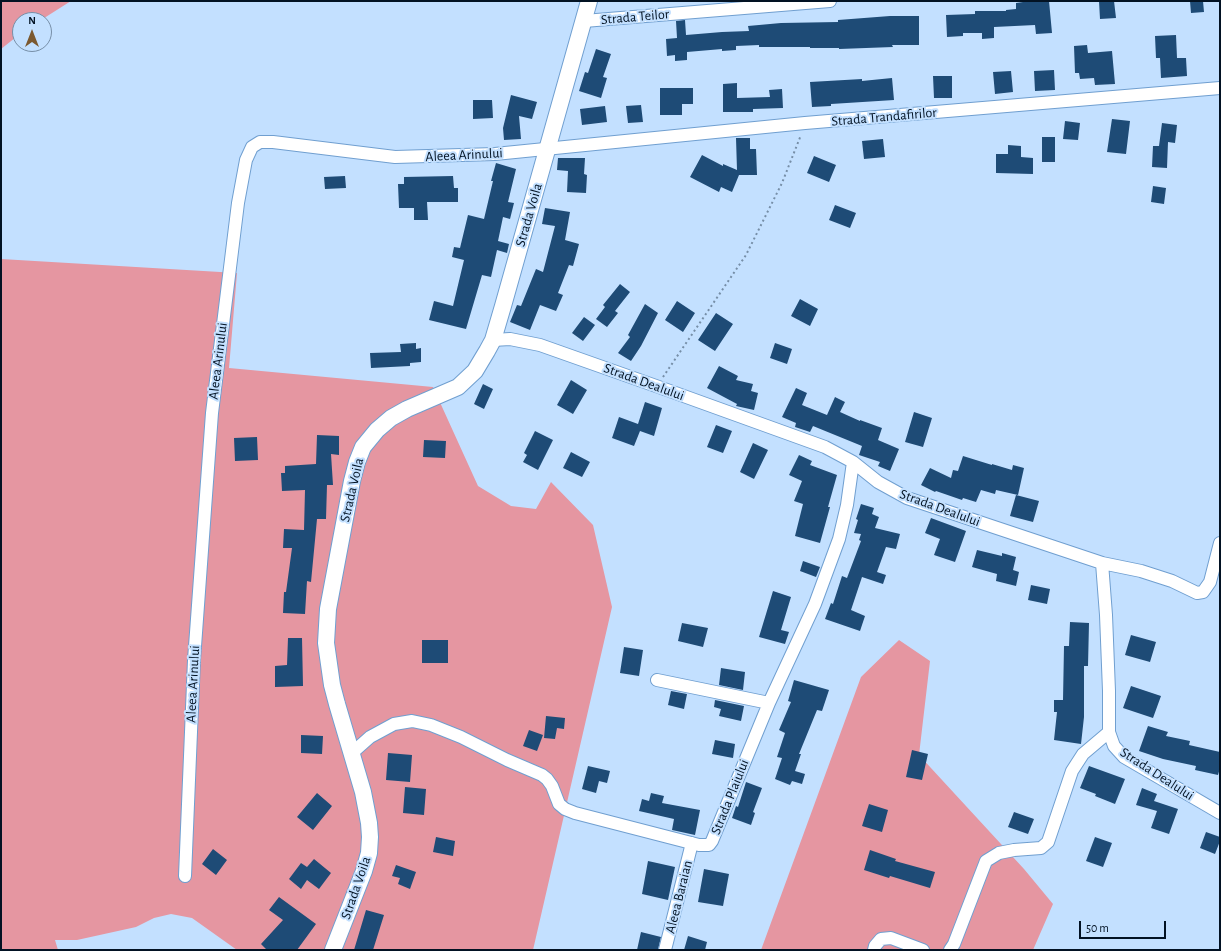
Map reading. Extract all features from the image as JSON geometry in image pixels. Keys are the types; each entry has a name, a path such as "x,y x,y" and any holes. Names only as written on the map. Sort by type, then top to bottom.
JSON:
{"main road":[{"name":"Strada Voila","path":"333,950 355,896 369,853 369,823 363,792 332,684 326,642 326,623 352,481 357,462 363,447 377,430 391,418 407,409 453,389 467,379 481,362 493,340 589,1"}],"street":[{"name":"Strada Teilor","path":"584,21 736,5 830,1"},
{"name":"Strada Trandafirilor","path":"548,149 805,123 1220,88"},
{"name":"Aleea Arinului","path":"185,876 194,660 212,413 238,204 246,160 252,146 260,142 273,142 395,157 494,154 548,149"},
{"name":"Strada Dealului","path":"493,340 522,340 540,345 825,447 853,462 878,482 907,498 1102,563 1108,661 1109,732 1114,746 1124,756 1220,814"},
{"name":"Strada Plaiului","path":"352,753 370,737 394,724 412,721 431,725 461,737 507,760 542,774 552,786 559,804 575,813 704,846 709,845 769,704 816,604 840,539 847,505 853,462"},
{"path":"1102,563 1141,571 1172,581 1197,593 1203,592 1210,582 1220,543"},
{"path":"657,680 769,704"},
{"path":"950,950 954,944 986,862 999,853 1014,850 1041,848 1048,842 1072,771 1083,754 1109,732"},
{"name":"Aleea Baraian","path":"665,950 692,843"},
{"path":"874,950 875,946 881,939 891,938 924,950"}],"path":[{"path":"656,386 746,255 782,183 805,123"}],"shaded area":[{"path":"1,1 71,1 52,13 12,12 12,40 1,49"},
{"path":"1,259 237,273 229,368 433,387 478,486 511,506 536,509 551,482 593,525 612,607 533,950 237,950 192,918 171,914 154,918 136,927 77,940 55,940 58,950 1,950"},
{"path":"899,640 930,661 919,755 1024,869 1053,904 1033,950 761,950 861,677"}],"building":[{"path":"1049,1 1052,33 1036,34 1035,25 994,27 994,38 982,39 982,33 963,33 963,36 947,37 946,15 975,14 975,11 1006,11 1016,9 1016,3"},
{"path":"1099,1 1114,1 1116,18 1100,19"},
{"path":"1190,1 1203,1 1204,12 1191,13"},
{"path":"890,16 919,16 919,45 892,45 893,47 839,49 810,47 759,47 759,45 736,46 736,50 722,51 722,49 687,52 687,60 675,61 675,55 667,56 666,39 677,38 676,21 685,20 686,35 749,31 748,26 781,23 838,22 838,20"},
{"path":"1176,35 1177,58 1186,58 1187,76 1161,78 1160,58 1156,58 1155,36"},
{"path":"1087,45 1088,53 1112,51 1115,84 1095,85 1094,78 1080,79 1079,73 1075,73 1074,46"},
{"path":"596,49 611,54 603,77 607,78 601,98 579,91 585,72 588,73"},
{"path":"1054,70 1055,90 1035,91 1034,71"},
{"path":"1011,71 1013,92 995,94 993,72"},
{"path":"933,76 952,76 952,98 934,98"},
{"path":"892,78 894,100 831,104 831,106 812,107 810,82 862,79 862,81"},
{"path":"737,83 737,98 770,97 769,90 782,89 783,108 753,109 753,112 723,112 723,84"},
{"path":"660,88 693,88 693,104 682,104 682,115 660,115"},
{"path":"511,95 537,102 532,119 519,116 521,139 504,140 503,128"},
{"path":"473,100 492,100 493,118 473,119"},
{"path":"641,105 643,122 628,123 626,106"},
{"path":"605,106 607,122 582,125 580,109"},
{"path":"1112,119 1130,121 1126,154 1107,152"},
{"path":"1065,121 1080,123 1078,140 1063,139"},
{"path":"1162,123 1177,125 1175,143 1168,142 1167,168 1152,167 1153,146 1159,146"},
{"path":"1042,137 1055,137 1055,162 1042,162"},
{"path":"736,138 750,138 750,149 756,149 757,175 739,175 732,192 721,187 719,192 690,177 702,155 723,166 723,164 737,170"},
{"path":"883,139 885,157 864,159 862,141"},
{"path":"1008,145 1021,146 1021,157 1033,158 1033,174 996,173 996,154 1008,154"},
{"path":"814,156 836,165 829,182 807,173"},
{"path":"558,158 585,158 584,174 587,175 586,193 567,192 568,171 557,170"},
{"path":"496,163 516,169 508,202 514,203 510,219 503,217 498,241 509,244 507,253 497,250 491,277 482,275 466,329 429,320 434,301 453,306 464,260 452,257 454,247 460,248 468,215 484,219"},
{"path":"345,176 346,188 325,189 324,177"},
{"path":"453,176 454,188 458,188 458,202 427,202 428,220 414,220 414,208 399,208 398,184 404,184 404,177"},
{"path":"1153,186 1166,188 1164,204 1151,202"},
{"path":"835,205 856,213 850,228 829,220"},
{"path":"545,208 570,212 565,240 579,244 573,266 569,265 558,293 563,295 556,311 540,305 530,330 510,322 517,305 521,306 536,269 543,272 555,226 542,224"},
{"path":"620,284 630,292 615,311 618,313 607,327 596,319 605,307 603,305"},
{"path":"800,299 818,309 810,326 791,316"},
{"path":"677,301 695,313 683,332 665,320"},
{"path":"645,304 658,313 641,346 631,361 618,353 630,337 628,335"},
{"path":"716,313 733,324 715,351 698,340"},
{"path":"584,317 595,325 583,341 572,333"},
{"path":"416,343 416,349 421,348 421,362 410,363 410,366 371,368 370,353 401,352 400,344"},
{"path":"775,343 792,349 787,364 770,358"},
{"path":"719,366 738,376 736,380 753,384 751,391 758,393 754,410 736,406 737,404 707,388"},
{"path":"571,380 587,390 573,414 557,405"},
{"path":"483,384 493,389 484,409 474,404"},
{"path":"796,388 807,393 802,405 827,415 835,397 845,402 840,412 860,421 882,428 878,440 899,449 890,471 878,466 880,462 859,455 862,446 813,426 810,432 795,427 796,423 782,417"},
{"path":"645,402 662,408 654,436 640,431 634,446 612,438 619,417 638,424"},
{"path":"914,412 932,418 923,447 905,442"},
{"path":"716,425 732,431 723,453 707,447"},
{"path":"535,431 553,440 538,470 523,462 527,455 524,453"},
{"path":"317,435 339,436 339,455 331,454 333,485 327,485 326,519 317,519 311,582 307,581 305,614 283,613 284,592 286,592 292,548 283,548 284,529 304,530 305,490 282,491 281,473 285,473 285,466 316,464"},
{"path":"257,437 258,460 235,461 234,438"},
{"path":"424,440 446,441 445,458 423,457"},
{"path":"753,443 768,450 754,479 740,472"},
{"path":"571,452 590,462 582,477 563,468"},
{"path":"799,455 812,461 810,465 837,475 820,543 795,536 803,504 794,501 802,481 789,475"},
{"path":"963,456 1012,470 1013,465 1024,468 1018,495 996,490 995,494 981,490 976,502 963,498 962,500 936,491 935,492 921,485 930,468 951,478 953,470 958,471"},
{"path":"1016,495 1039,501 1033,522 1010,516"},
{"path":"861,504 874,508 872,514 879,517 875,528 900,534 896,549 886,547 877,572 886,575 883,584 862,577 851,610 865,616 860,631 825,619 831,603 833,604 842,576 847,578 861,541 859,540 861,534 854,533 858,520 856,519"},
{"path":"931,518 966,531 955,562 934,555 940,539 925,533"},
{"path":"977,550 1002,556 1002,553 1016,557 1013,570 1019,572 1016,586 996,581 997,574 972,567"},
{"path":"803,561 820,567 816,577 800,571"},
{"path":"1031,585 1050,589 1047,604 1028,600"},
{"path":"773,591 791,597 781,630 789,632 785,644 759,637"},
{"path":"1070,622 1089,623 1088,666 1084,666 1084,717 1081,744 1054,740 1057,712 1054,712 1054,700 1063,700 1064,646 1069,646"},
{"path":"682,623 708,628 703,647 678,641"},
{"path":"1131,635 1156,642 1150,662 1125,655"},
{"path":"288,638 302,638 303,686 275,687 275,666 287,665"},
{"path":"422,640 448,640 448,663 422,663"},
{"path":"624,647 643,650 639,676 620,673"},
{"path":"721,668 745,672 743,690 719,685"},
{"path":"794,680 829,690 822,711 817,710 799,754 801,754 795,771 805,774 802,784 792,781 790,785 775,779 782,758 777,757 785,733 779,730 791,702 788,701"},
{"path":"1131,686 1161,696 1153,718 1123,708"},
{"path":"671,691 687,694 684,709 668,705"},
{"path":"715,700 744,706 741,721 719,716 721,709 714,707"},
{"path":"546,716 565,718 564,729 557,728 555,739 544,738"},
{"path":"1148,726 1168,732 1166,736 1190,741 1189,745 1220,752 1220,768 1218,775 1195,770 1196,766 1163,759 1139,751"},
{"path":"529,730 543,735 537,751 523,746"},
{"path":"301,735 323,736 322,754 301,753"},
{"path":"715,740 735,744 733,758 712,754"},
{"path":"912,750 928,754 922,780 906,777"},
{"path":"388,753 412,755 410,782 386,780"},
{"path":"588,766 610,771 607,783 599,781 596,793 582,789"},
{"path":"1089,766 1125,779 1115,804 1080,788"},
{"path":"746,782 762,788 753,812 755,813 751,825 732,818 736,806 738,807"},
{"path":"405,787 426,789 424,815 403,813"},
{"path":"1142,788 1157,794 1154,801 1178,809 1169,834 1151,828 1157,811 1136,805"},
{"path":"317,793 332,806 313,830 297,817"},
{"path":"651,793 664,796 662,803 700,810 695,835 672,830 674,819 639,811 642,799 649,801"},
{"path":"869,804 888,810 882,832 862,826"},
{"path":"1014,812 1034,819 1028,834 1008,827"},
{"path":"1206,832 1220,837 1215,854 1200,848"},
{"path":"436,837 455,841 453,856 433,852"},
{"path":"1095,837 1112,843 1103,867 1086,861"},
{"path":"213,849 227,860 216,875 202,864"},
{"path":"870,850 896,859 895,861 935,872 930,888 864,870"},
{"path":"314,859 331,873 319,889 307,880 301,889 289,879 301,863 307,867"},
{"path":"648,861 675,867 668,900 642,894"},
{"path":"396,865 416,872 410,889 398,884 400,878 392,876"},
{"path":"704,869 729,874 723,906 698,902"},
{"path":"279,897 316,924 297,950 267,950 261,944 283,920 269,910"},
{"path":"366,910 384,915 373,950 354,950"},
{"path":"641,932 661,937 658,950 637,950"},
{"path":"688,936 707,942 705,950 684,950"}]}
